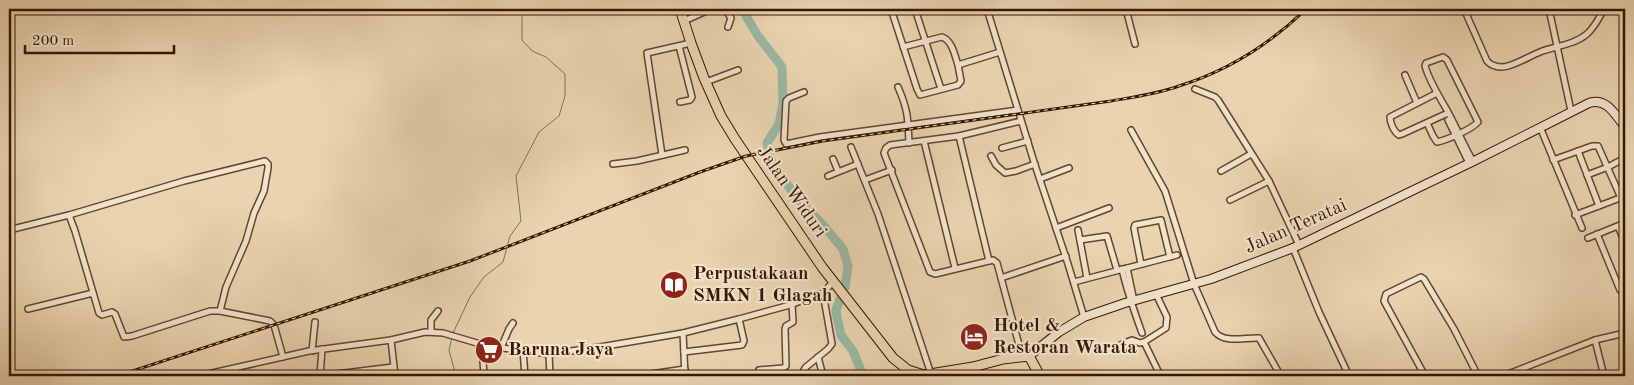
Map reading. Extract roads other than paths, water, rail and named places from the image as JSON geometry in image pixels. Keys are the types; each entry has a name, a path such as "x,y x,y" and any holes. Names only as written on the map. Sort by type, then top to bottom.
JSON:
{"main road":[{"name":"Jalan Widuri","path":"680,9 689,43 721,116 738,145 834,283 894,358 916,375 924,375 1026,356"},
{"path":"1026,356 1040,376"}],"street":[{"path":"684,21 711,9"},
{"path":"725,9 731,18 728,27"},
{"path":"891,9 903,48 919,93 922,95 960,84 958,65 949,42 945,37 942,36 903,48"},
{"path":"915,9 941,90"},
{"path":"987,9 1084,317"},
{"path":"1126,9 1135,44"},
{"path":"1464,9 1490,65 1501,67 1509,66 1586,35 1604,9"},
{"path":"1548,9 1572,111"},
{"path":"662,155 647,53 689,43"},
{"path":"680,46 692,97 690,100 680,102"},
{"path":"958,65 1000,52"},
{"path":"1427,123 1437,142 1457,134 1478,122 1447,60 1443,58 1426,63 1424,66 1457,134 1471,162"},
{"path":"706,82 738,70"},
{"path":"1405,75 1417,103"},
{"path":"898,87 905,104 909,143"},
{"path":"1195,89 1218,100 1269,181 1296,247 1319,312 1349,376"},
{"path":"804,92 786,101 784,140 786,144 820,137 1018,110"},
{"path":"1437,93 1390,117 1390,122 1399,134 1447,113"},
{"name":"Jalan Teratai","path":"1026,356 1059,332 1084,317 1194,284 1296,247 1572,111 1594,102 1608,106 1625,127"},
{"path":"1021,121 959,136 890,145 884,153 930,272 935,274 993,260 997,263 1026,356"},
{"path":"1540,127 1582,228"},
{"path":"1131,130 1165,191 1194,284 1218,336 1234,339 1259,338 1279,373"},
{"path":"959,136 989,261"},
{"path":"924,141 955,268"},
{"path":"1002,148 1028,141"},
{"path":"1553,160 1592,146 1598,146 1625,207"},
{"path":"851,147 888,241 931,374"},
{"path":"614,164 684,150"},
{"path":"1578,151 1598,206"},
{"path":"1221,171 1251,154"},
{"path":"991,156 996,165 1005,173 1035,164"},
{"path":"1587,175 1625,158"},
{"path":"833,159 838,172"},
{"path":"9,230 69,215 184,181 265,161 268,164 268,168 264,191 254,213 246,241 226,287 220,311"},
{"path":"828,176 858,164"},
{"path":"1040,179 1069,168"},
{"path":"865,180 892,170"},
{"path":"1230,200 1269,181"},
{"path":"1575,215 1620,198"},
{"path":"1056,228 1109,208"},
{"path":"69,215 99,313 102,315 114,313 122,335 125,338 210,311 220,311 270,321 274,325 283,357"},
{"path":"1141,264 1134,228 1136,224 1161,220 1170,258"},
{"path":"1588,238 1625,223"},
{"path":"1618,226 1625,243"},
{"path":"1078,230 1087,278"},
{"path":"1597,234 1620,290 1625,292"},
{"path":"1080,240 1107,236 1122,269 1142,333"},
{"path":"1074,282 1177,255"},
{"path":"1001,278 1066,256"},
{"path":"1425,376 1384,301 1386,294 1421,278 1424,278 1454,329 1478,376"},
{"path":"199,376 322,349 391,340 431,332 456,336 482,346 549,354 600,348 683,333 740,319 823,293 834,283"},
{"path":"28,309 93,292"},
{"path":"804,376 805,368 832,344 823,293"},
{"path":"1122,344 1132,340 1140,343 1144,342 1164,330 1167,324 1166,317 1156,294"},
{"path":"760,370 785,368 786,366 785,328 793,322 792,304"},
{"path":"431,332 432,320 438,311"},
{"path":"684,352 742,345 744,341 740,319"},
{"path":"312,351 315,322"},
{"path":"501,348 513,323"},
{"path":"683,333 685,376"},
{"path":"1503,376 1595,340 1625,333"},
{"path":"391,340 395,376"},
{"path":"1595,340 1604,376"},
{"path":"1144,342 1160,375"},
{"path":"482,346 484,376"},
{"path":"322,349 320,376 393,367"},
{"path":"523,350 525,376"},
{"path":"549,354 550,376"},
{"path":"818,357 823,376"},
{"path":"232,369 233,376"},
{"path":"637,376 685,369"}],"waterway":[{"path":"453,333 470,297 484,277 503,262 510,236 521,221 516,176 539,132 559,116 565,96 565,74 546,57 532,51 522,40 522,9"},
{"path":"747,9 746,16 758,36 782,67 783,103 779,124 767,143 770,159 796,197 843,249 848,266 845,287 836,310 837,317 841,335 853,351 863,376"},
{"path":"452,337 449,350 456,376"}],"railway":[{"path":"117,376 470,261 746,156 823,141 1111,101 1171,89 1214,73 1247,55 1278,34 1306,9"}],"place":[{"name":"Perpustakaan SMKN 1 Glagah","path":"674,285"},
{"name":"Hotel & Restoran Warata","path":"974,337"},
{"name":"Baruna Jaya","path":"489,350"}]}
